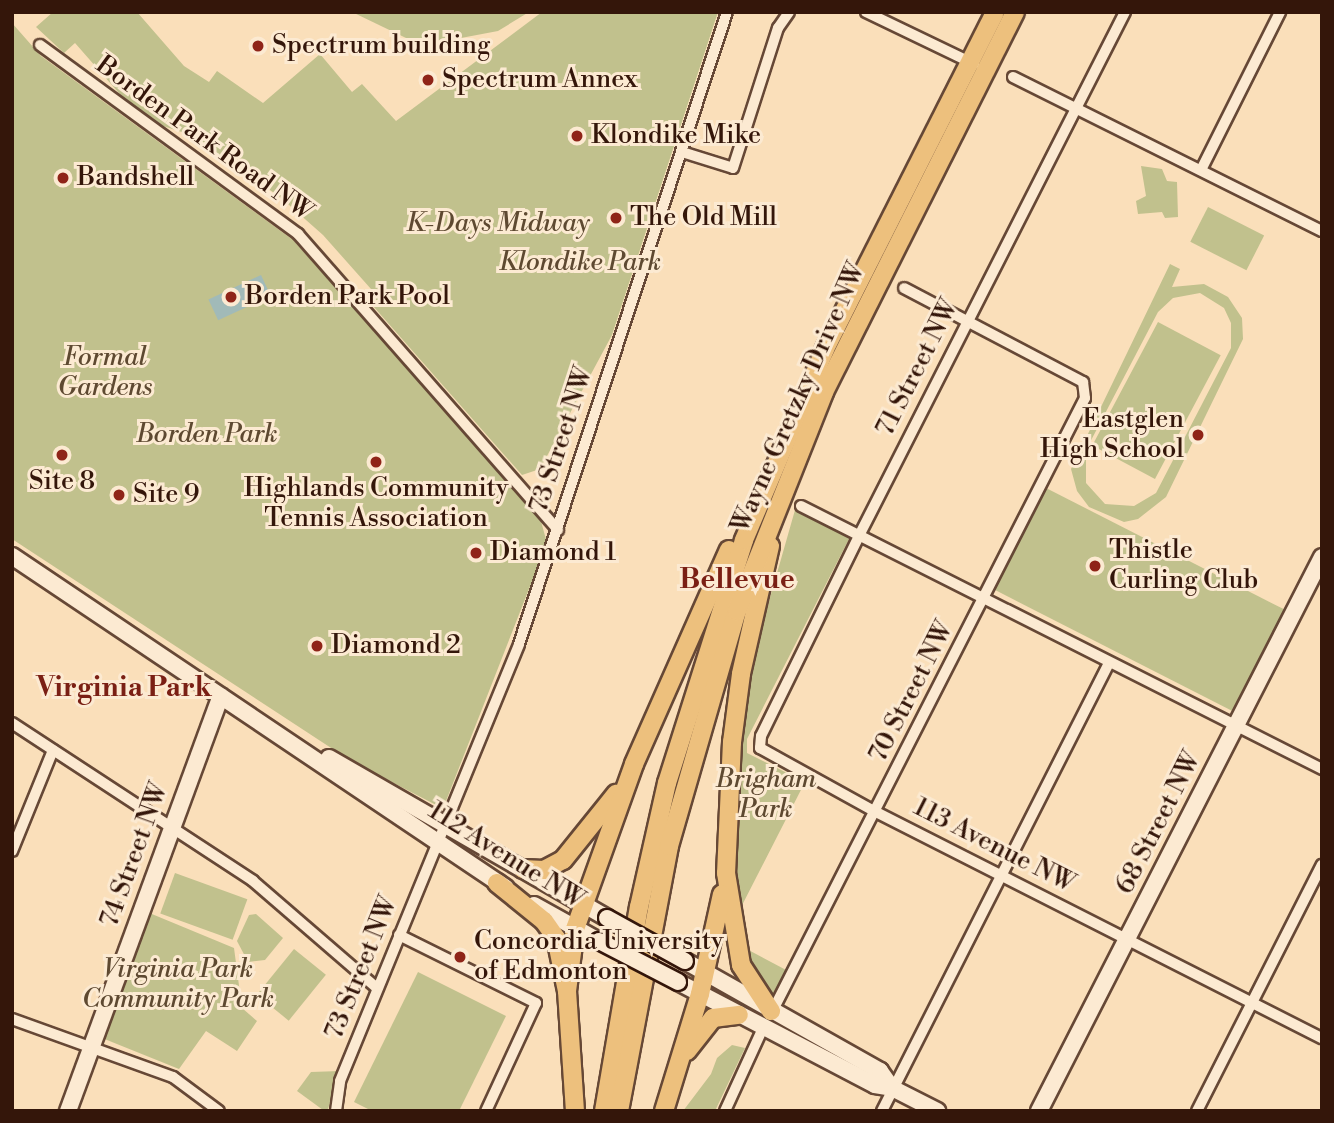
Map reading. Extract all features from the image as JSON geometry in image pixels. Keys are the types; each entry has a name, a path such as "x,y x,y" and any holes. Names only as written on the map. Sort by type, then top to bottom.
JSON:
{"main road":[{"name":"Wayne Gretzky Drive NW","path":"619,1111 655,909 685,785 737,611 783,489 830,380 978,66 995,12"},
{"name":"Wayne Gretzky Drive NW","path":"604,1111 639,907 667,783 718,615 769,477 825,349 978,66 1015,12"},
{"path":"566,991 575,929 634,764 737,531 769,477"},
{"path":"664,1111 700,994 726,873 732,742 741,674 783,489"},
{"name":"112 Avenue NW","path":"12,556 497,883 575,929 739,1015 769,1017"},
{"name":"68 Street NW","path":"1039,1111 1322,557"},
{"name":"112 Avenue NW","path":"221,696 685,961 769,1017 880,1071 892,1088 937,1111"},
{"name":"74 Street NW","path":"68,1111 221,696"},
{"path":"523,869 544,870 563,860 604,813 634,764"},
{"path":"726,873 741,965 769,1017"},
{"path":"497,883 550,928 560,950 566,991 575,1111"},
{"path":"674,1076 694,1038 709,1021 719,1015 739,1015"}],"street":[{"name":"73 Street NW","path":"336,1111 340,1081 519,644 727,12"},
{"path":"682,152 733,168 778,29 789,12"},
{"path":"866,12 978,66"},
{"name":"71 Street NW","path":"760,748 761,736 860,534 1125,12"},
{"path":"1201,170 1280,12"},
{"name":"Borden Park Road NW","path":"40,45 298,234 558,530"},
{"path":"1013,77 1322,231"},
{"path":"904,288 967,321"},
{"name":"70 Street NW","path":"724,1111 769,1017 985,599 1086,390 1083,382 967,321"},
{"path":"801,506 1322,769"},
{"path":"881,1111 1109,663"},
{"path":"12,723 253,881 377,988"},
{"name":"113 Avenue NW","path":"760,748 876,812 1322,1038"},
{"path":"12,851 53,750"},
{"path":"1197,1111 1322,865"},
{"path":"399,935 536,1003 486,1111"},
{"path":"12,1019 173,1077 219,1111"}],"green space":[{"name":"K-Days Midway","path":"53,12 137,12 184,66 209,82 217,71 263,103 320,54 352,92 362,84 396,121 542,12 718,12 612,335 540,469 522,475 373,306 371,289 323,235 280,197 191,135 160,125 125,100 75,43 64,53 36,27"},
{"path":"352,12 529,12 498,31 445,41 406,38"},
{"name":"Borden Park","path":"12,23 41,56 293,240 539,514 547,543 446,801 438,806 351,761 12,539"},
{"path":"1141,166 1162,169 1167,181 1177,182 1178,217 1165,218 1162,212 1138,214 1136,201 1146,196"},
{"path":"1208,207 1264,236 1246,270 1190,242"},
{"path":"1170,264 1180,269 1172,287 1204,284 1228,297 1242,318 1243,339 1166,497 1138,519 1124,522 1089,507 1077,491 1071,469","holes":["1200,293 1224,308 1231,323 1231,348 1156,493 1134,506 1105,504 1086,483 1086,450 1158,312 1173,298"]},
{"path":"1158,322 1221,355 1155,479 1092,446"},
{"path":"1046,488 1287,611 1235,712 994,590"},
{"name":"Brigham Park","path":"795,510 850,537 747,739 747,753 805,782 736,917 741,946 788,971 776,995 766,992 751,975 737,943 732,904 736,752 748,675"},
{"path":"175,873 247,899 233,940 160,913"},
{"name":"Virginia Park Community Park","path":"147,912 234,948 242,1008 257,1021 237,1051 206,1031 179,1069 102,1038"},
{"path":"256,914 283,938 265,960 248,962 237,941 249,915"},
{"path":"294,949 326,975 289,1021 257,995"},
{"path":"418,972 506,1016 459,1111 372,1111 354,1102"},
{"path":"732,1045 745,1048 715,1111 683,1111 711,1074 717,1058"},
{"path":"340,1071 328,1109 323,1110 297,1091 311,1072"}],"water":[{"path":"261,275 271,296 218,320 208,300"}],"place":[{"name":"Spectrum building","path":"258,46"},
{"name":"Spectrum Annex","path":"428,80"},
{"name":"Klondike Mike","path":"577,136"},
{"name":"Bandshell","path":"63,178"},
{"name":"The Old Mill","path":"616,218"},
{"name":"Borden Park Pool","path":"231,297"},
{"name":"Eastglen High School","path":"1198,435"},
{"name":"Site 8","path":"62,455"},
{"name":"Highlands Community Tennis Association","path":"376,462"},
{"name":"Site 9","path":"119,495"},
{"name":"Diamond 1","path":"476,553"},
{"name":"Thistle Curling Club","path":"1095,566"},
{"name":"Diamond 2","path":"317,646"},
{"name":"Concordia University of Edmonton","path":"460,957"}],"district":[{"name":"Bellevue","path":"737,580"},
{"name":"Virginia Park","path":"124,688"}],"park label":[{"name":"Klondike Park","path":"580,263"},
{"name":"Formal Gardens","path":"105,373"}]}
